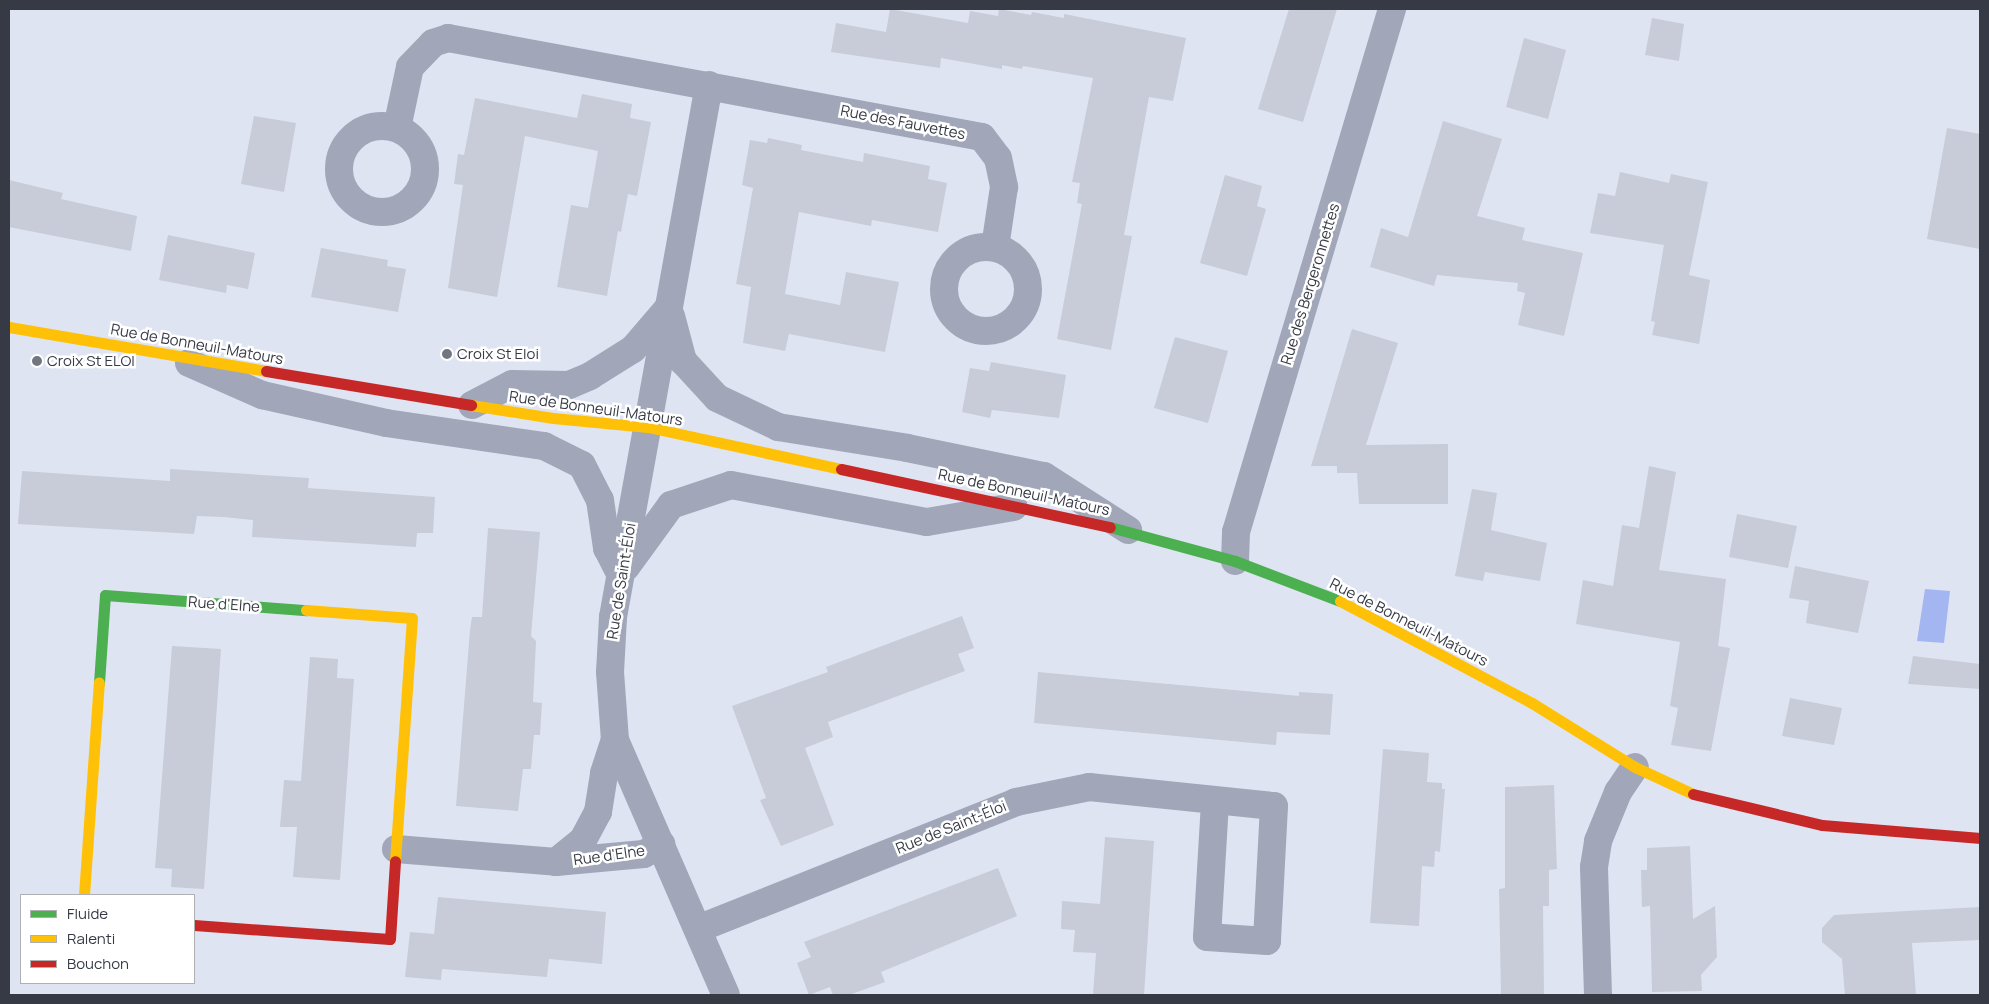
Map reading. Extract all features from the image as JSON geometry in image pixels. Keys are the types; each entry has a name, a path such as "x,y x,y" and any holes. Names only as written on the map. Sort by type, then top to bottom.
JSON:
{"main road":[{"name":"Rue de Bonneuil-Matours","path":"9,327 472,405 648,427 1128,530 1235,561 1334,598 1532,703 1635,767 1684,792 1774,815 1822,824 1980,838"},
{"name":"Rue d'Elne","path":"84,894 105,596 412,618 390,939 195,925"}],"street":[{"name":"Rue des Bergeronnettes","path":"1235,561 1236,532 1392,9"},
{"name":"Rue des Fauvettes","path":"397,128 410,67 433,43 448,38 709,85 982,138 998,158 1004,187 994,247"},
{"path":"648,427 709,85"},
{"path":"472,405 512,384 569,385 590,376 633,349 669,307"},
{"path":"669,307 683,361 717,398 778,427 907,448 1044,476 1128,530"},
{"path":"174,356 262,395 386,423 544,446 582,465 600,500 608,548 620,574 671,505 731,485 927,522 1014,507"},
{"name":"Rue de Saint-Éloi","path":"648,427 613,617 610,672 615,740 700,928 726,995"},
{"name":"Rue d'Elne","path":"556,862 583,840 598,812 604,773 615,740"},
{"path":"1598,995 1594,867 1598,841 1618,792 1635,767"},
{"name":"Rue de Saint-Éloi","path":"700,928 1016,802 1089,787 1215,802 1274,806 1266,941 1207,937 1215,802"},
{"name":"Rue d'Elne","path":"396,849 556,862 644,854 661,844"}],"water":[{"path":"1925,589 1950,591 1944,643 1917,641"}],"building":[{"path":"890,9 968,23 970,11 998,16 999,9 1031,15 1032,12 1064,18 1064,14 1186,38 1173,101 1149,97 1124,235 1132,236 1111,350 1057,339 1082,204 1077,203 1080,183 1072,182 1093,78 1023,66 1022,69 1002,65 1002,69 941,58 940,68 831,52 836,23 886,32"},
{"path":"1289,9 1337,9 1303,122 1258,109"},
{"path":"1652,18 1684,24 1679,61 1645,55"},
{"path":"1524,38 1566,50 1548,119 1506,107"},
{"path":"582,94 632,104 630,118 651,122 637,196 628,194 621,232 618,231 607,296 557,287 571,205 588,208 598,151 525,136 497,297 448,288 463,185 454,184 458,154 464,155 475,98 577,118"},
{"path":"254,116 296,123 284,192 241,184"},
{"path":"1443,121 1502,139 1477,216 1525,228 1522,240 1583,253 1564,336 1518,325 1525,293 1517,291 1518,283 1437,275 1434,286 1370,267 1381,228 1408,237"},
{"path":"1947,128 1980,134 1980,249 1927,239"},
{"path":"768,138 802,145 801,150 863,162 864,153 930,166 928,179 947,183 938,232 872,220 871,226 799,212 785,294 840,305 846,272 899,282 885,352 789,334 785,351 743,343 751,287 736,284 753,188 742,185 750,140 767,143"},
{"path":"1620,172 1669,183 1671,174 1708,182 1689,275 1710,280 1699,344 1652,335 1655,322 1651,321 1664,245 1590,233 1598,193 1615,196"},
{"path":"1225,175 1262,186 1257,206 1266,209 1247,276 1200,263"},
{"path":"9,180 63,193 61,199 137,216 131,251 9,227"},
{"path":"168,235 255,253 248,289 227,285 226,293 159,280"},
{"path":"321,248 388,260 387,266 406,269 398,312 311,297"},
{"path":"1352,329 1398,343 1366,445 1448,444 1448,504 1359,504 1357,473 1337,473 1337,466 1311,466"},
{"path":"1175,337 1228,351 1208,423 1154,408"},
{"path":"991,362 1066,375 1059,418 992,410 990,418 962,412 970,368 989,371"},
{"path":"1649,466 1676,472 1659,570 1726,579 1718,646 1730,648 1711,751 1671,745 1678,708 1670,706 1680,642 1576,624 1583,580 1613,586 1622,525 1639,528"},
{"path":"170,469 309,478 308,488 435,497 433,533 417,533 416,547 252,537 253,520 223,517 197,516 194,534 18,524 22,471 170,481"},
{"path":"1472,489 1497,493 1491,530 1547,543 1540,581 1485,572 1483,581 1455,576"},
{"path":"1737,514 1797,526 1788,568 1729,557"},
{"path":"488,528 540,532 531,636 536,641 533,702 542,703 540,735 534,735 531,769 523,769 518,811 456,806 470,630 472,617 482,617"},
{"path":"1795,566 1869,581 1858,633 1806,623 1809,601 1789,598"},
{"path":"962,616 974,648 958,654 965,671 828,722 833,737 805,748 834,825 781,846 760,800 766,798 732,706 828,672 826,667"},
{"path":"172,646 221,649 204,889 171,887 172,869 155,868"},
{"path":"1913,656 1980,664 1980,689 1908,684"},
{"path":"310,657 338,659 337,678 354,679 340,880 293,877 297,827 280,827 284,780 301,781"},
{"path":"1038,672 1299,696 1299,692 1333,694 1330,735 1277,732 1276,745 1034,723"},
{"path":"1790,698 1842,708 1834,745 1782,736"},
{"path":"1383,749 1429,753 1427,782 1442,783 1442,789 1445,789 1440,852 1435,851 1434,867 1422,866 1419,926 1370,923"},
{"path":"1554,785 1557,869 1549,870 1549,906 1543,906 1544,995 1501,995 1499,889 1505,888 1505,787"},
{"path":"1105,837 1154,841 1144,995 1093,995 1096,953 1073,952 1075,930 1061,929 1062,901 1100,904"},
{"path":"1690,846 1693,919 1715,906 1717,957 1701,975 1702,991 1652,992 1650,906 1642,907 1641,870 1647,870 1647,848"},
{"path":"998,868 1017,916 881,972 885,982 849,995 833,995 830,987 809,995 797,963 811,957 804,942"},
{"path":"438,897 606,912 602,964 549,959 547,977 442,969 441,980 405,977 410,932 434,934"},
{"path":"1980,907 1980,940 1912,943 1916,995 1845,995 1842,959 1822,942 1822,928 1834,915"}],"traffic: fast":[{"path":"1110,527 1235,561 1340,601"},
{"path":"99,683 105,595 306,610"}],"traffic: slow":[{"path":"9,327 266,371"},
{"path":"471,405 553,418 648,427 841,469"},
{"path":"1340,601 1532,703 1635,767 1693,794"},
{"path":"306,610 412,618 395,861"},
{"path":"84,894 99,683"}],"traffic: jam":[{"path":"266,371 471,405"},
{"path":"841,469 1110,527"},
{"path":"1693,794 1822,825 1980,838"},
{"path":"195,925 390,939 395,861"}],"place":[{"name":"Croix St Eloi","path":"447,354"},
{"name":"Croix St ELOI","path":"37,361"}]}
